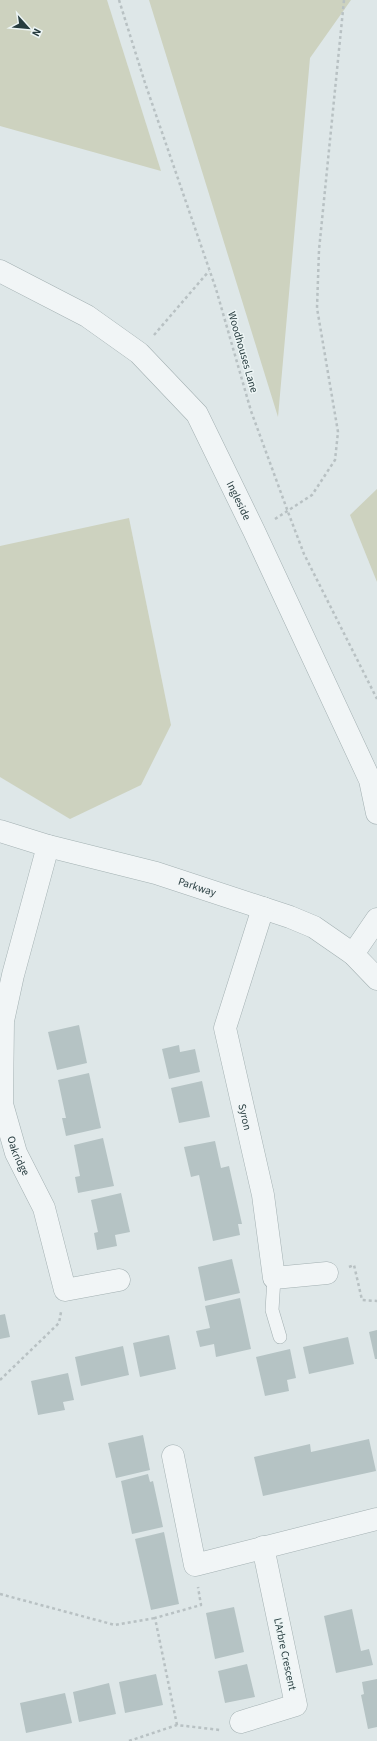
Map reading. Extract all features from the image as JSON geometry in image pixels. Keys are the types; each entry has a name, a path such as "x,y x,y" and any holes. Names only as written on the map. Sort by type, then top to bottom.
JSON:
{"street":[{"name":"Ingleside","path":"0,271 87,316 139,353 197,414 254,531 370,780 377,813"},
{"name":"Parkway","path":"0,831 48,846 156,872 314,927 353,954 377,979"},
{"name":"Oakridge","path":"48,846 13,975 3,1021 2,1104 16,1153 44,1208 65,1290"},
{"name":"Syron","path":"263,908 225,1028 262,1195 274,1278"},
{"path":"353,954 377,919"},
{"path":"274,1278 327,1273"},
{"path":"65,1290 119,1280"},
{"path":"173,1456 195,1565 377,1519"},
{"name":"L'Arbre Crescent","path":"234,1727 296,1705 263,1547"}],"lane":[{"path":"274,1278 272,1310 280,1337"}],"path":[{"name":"Woodhouses Lane","path":"119,0 145,83 210,271 251,411 288,512 304,554 377,699"},
{"path":"288,512 312,495 335,460 338,432 316,308 319,250 344,0"},
{"path":"139,353 210,271"},
{"path":"327,1273 354,1265 362,1300 377,1301"},
{"path":"0,1380 59,1323 65,1290"},
{"path":"0,1594 115,1625 155,1618 201,1605 195,1565"},
{"path":"155,1618 177,1725"},
{"path":"129,1741 177,1725 234,1727"}],"green space":[{"path":"0,0 107,0 161,171 0,126"},
{"path":"149,0 351,0 310,58 278,417"},
{"path":"377,489 377,582 350,515"},
{"path":"129,518 171,725 141,785 70,819 0,777 0,546"}],"building":[{"path":"79,1025 87,1063 57,1070 48,1032"},
{"path":"179,1045 180,1052 195,1049 200,1072 169,1079 162,1049"},
{"path":"89,1073 101,1128 66,1136 62,1118 66,1118 58,1080"},
{"path":"202,1081 210,1117 179,1123 171,1088"},
{"path":"103,1138 114,1186 78,1193 75,1177 80,1176 74,1145"},
{"path":"215,1141 221,1168 229,1166 242,1224 238,1224 240,1235 213,1241 199,1175 191,1177 184,1147"},
{"path":"121,1193 130,1232 115,1235 117,1246 97,1250 94,1233 98,1232 91,1200"},
{"path":"232,1259 240,1293 205,1301 198,1267"},
{"path":"240,1298 251,1349 216,1357 214,1344 200,1347 196,1331 210,1328 205,1306"},
{"path":"5,1314 10,1337 0,1339 0,1315"},
{"path":"377,1330 377,1359 375,1359 369,1332"},
{"path":"169,1335 176,1369 140,1377 133,1343"},
{"path":"348,1337 354,1364 309,1374 303,1347"},
{"path":"123,1346 129,1375 81,1386 75,1357"},
{"path":"290,1349 296,1378 287,1380 289,1391 265,1396 256,1357"},
{"path":"68,1373 74,1400 63,1402 65,1410 38,1415 31,1381"},
{"path":"143,1435 150,1470 116,1478 108,1443"},
{"path":"369,1439 376,1471 263,1496 254,1457 310,1444 311,1452"},
{"path":"148,1474 150,1482 153,1481 163,1527 132,1534 121,1481"},
{"path":"164,1532 179,1604 151,1610 135,1539"},
{"path":"234,1607 244,1652 215,1659 206,1613"},
{"path":"352,1609 361,1651 369,1649 373,1665 336,1673 324,1616"},
{"path":"247,1664 255,1697 225,1703 218,1671"},
{"path":"156,1674 163,1705 125,1713 119,1682"},
{"path":"377,1679 377,1727 368,1729 361,1695 364,1694 362,1682"},
{"path":"109,1683 116,1714 79,1722 73,1692"},
{"path":"65,1693 72,1723 26,1733 20,1703"}]}
